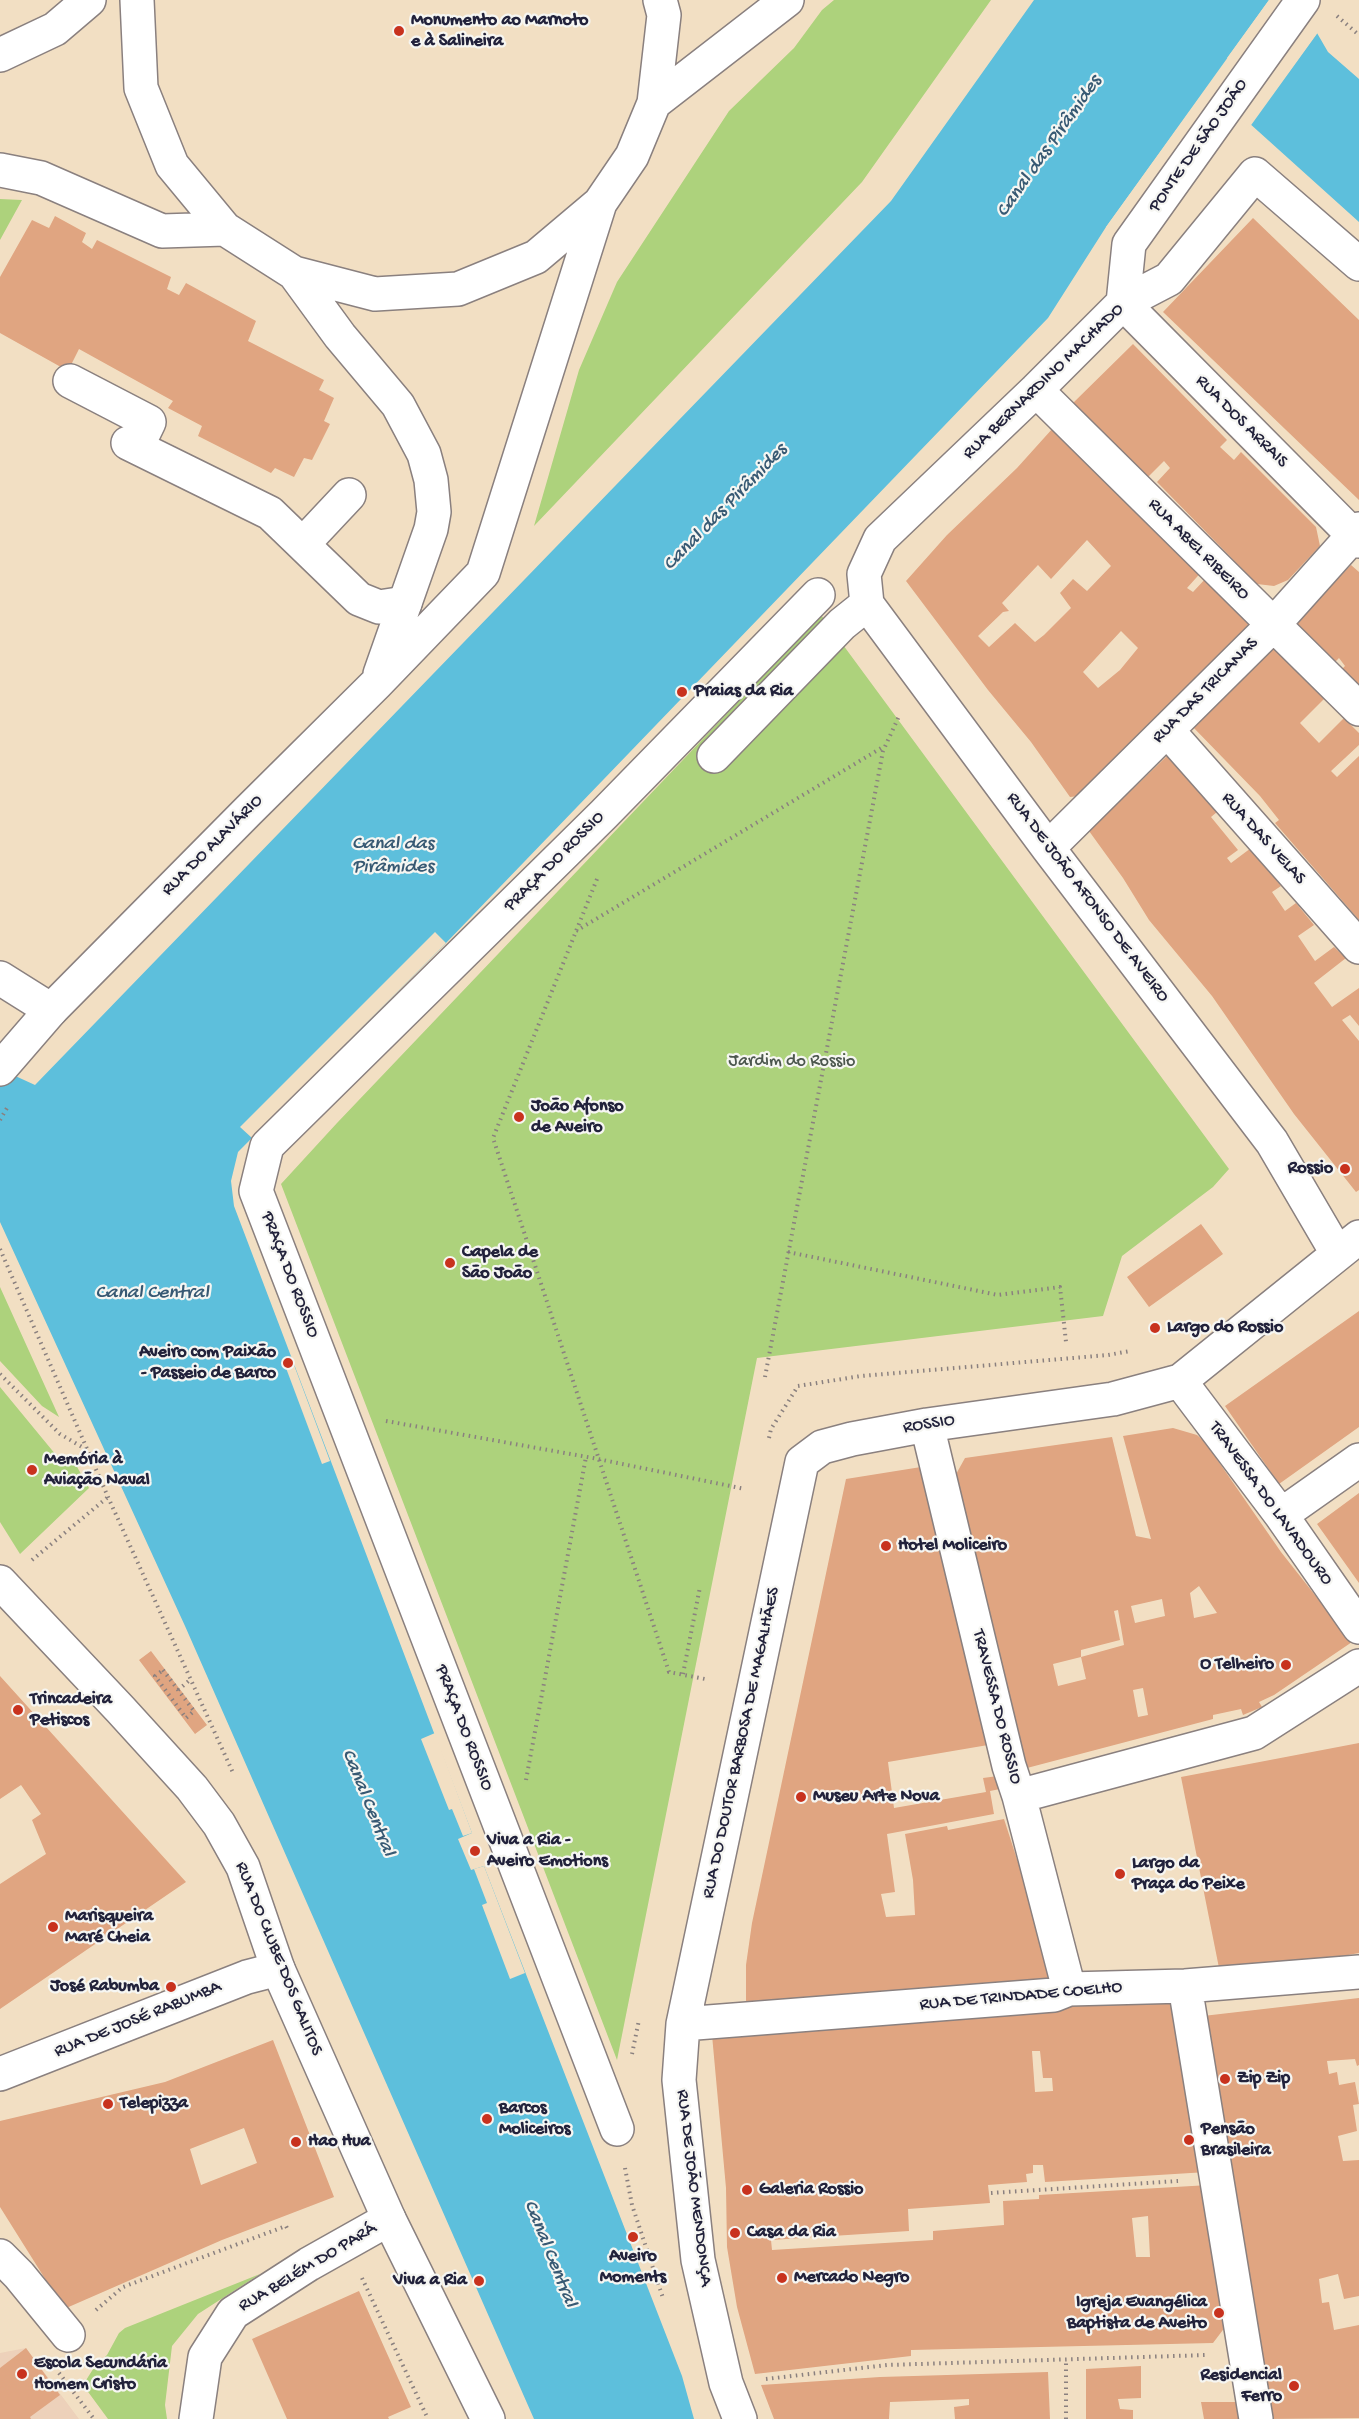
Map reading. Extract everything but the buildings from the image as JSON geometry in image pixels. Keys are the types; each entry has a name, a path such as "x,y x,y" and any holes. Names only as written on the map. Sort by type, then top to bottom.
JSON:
{"street":[{"path":"0,55 55,29 89,0"},
{"path":"137,0 141,88 172,165 225,229 294,273 375,294 458,289 536,257 600,203 632,156 654,103 664,15 660,0"},
{"path":"654,103 787,0"},
{"name":"PONTE DE SÃO JOÃO","path":"1123,303 1129,244 1317,6"},
{"path":"0,170 41,178 162,231 225,229"},
{"name":"RUA BERNARDINO MACHADO","path":"867,604 864,574 880,539 1123,303 1169,279 1255,174 1359,264"},
{"name":"RUA DO ALAVÁRIO","path":"0,1069 51,1010 376,684 483,573 600,203"},
{"path":"294,273 340,336 398,405 424,454 431,480 434,512 430,529 376,684"},
{"name":"RUA DOS ARRAIS","path":"1123,303 1357,535"},
{"path":"70,381 149,422 132,445 270,513 359,598 379,607 405,603"},
{"name":"RUA ABEL RIBEIRO","path":"1036,390 1359,710"},
{"path":"303,544 349,495"},
{"name":"RUA DAS TRICANAS","path":"1048,848 1273,625 1357,535"},
{"name":"PRAÇA DO ROSSIO","path":"617,2129 256,1191 267,1146 604,814 818,595"},
{"path":"714,756 842,624 867,604"},
{"name":"RUA DE JOÃO AFONSO DE AVEIRO","path":"867,604 1048,848 1272,1142 1353,1242"},
{"name":"RUA DAS VELAS","path":"1167,730 1359,947"},
{"path":"0,978 51,1010"},
{"name":"ROSSIO","path":"802,1462 822,1447 832,1444 927,1425 1113,1400 1180,1381 1353,1242"},
{"name":"TRAVESSA DO LAVADOURO","path":"1180,1381 1281,1515 1359,1627"},
{"name":"TRAVESSA DO ROSSIO","path":"927,1425 1009,1766 1019,1796 1069,1989"},
{"path":"1281,1515 1359,1460"},
{"name":"RUA DO DOUTOR BARBOSA DE MAGALHÃES","path":"683,2024 802,1462"},
{"name":"RUA DO CLUBE DOS GALITOS","path":"1,1582 184,1779 219,1824 243,1867 278,1969 389,2219 488,2419"},
{"path":"1019,1796 1254,1733 1359,1666"},
{"name":"RUA DE JOSÉ RABUMBA","path":"0,2074 247,1977 278,1969"},
{"name":"RUA DE TRINDADE COELHO","path":"683,2024 1054,1995 1069,1989 1185,1986 1359,1972"},
{"path":"1185,1986 1256,2419"},
{"name":"RUA DE JOÃO MENDONÇA","path":"683,2024 679,2080 698,2260 726,2383 740,2419"},
{"name":"RUA BELÉM DO PARÁ","path":"196,2419 204,2357 233,2313 309,2264 389,2219"},
{"path":"0,2256 20,2275 68,2335"}],"path":[{"path":"1317,6 1359,35"},
{"path":"765,1377 884,746 902,709"},
{"path":"574,932 884,746"},
{"path":"600,871 493,1138 669,1672 705,1679"},
{"path":"788,1252 999,1295 1060,1287 1066,1342"},
{"path":"0,1374 60,1434 89,1451"},
{"path":"341,1413 586,1457 745,1489"},
{"path":"497,1816 521,1809 586,1457"},
{"path":"1,1582 108,1497"},
{"path":"683,1674 700,1587"},
{"path":"163,1670 178,1690 194,1711 186,1718 154,1677 163,1670"},
{"path":"178,1690 191,1679"},
{"path":"617,2129 632,2205 666,2306"},
{"path":"991,2193 1218,2178"},
{"path":"94,2419 59,2372 68,2335 123,2287 285,2226 309,2264 328,2288 362,2278 428,2419"},
{"path":"759,2379 887,2365 1246,2354"},
{"path":"1066,2359 1066,2419"}],"shaded area":[{"name":"Escola Secundária Homem Cristo","path":"26,2348 79,2419 0,2419 0,2353"}],"green space":[{"path":"834,0 991,0 862,182 534,526 579,370 617,282 729,111 794,48 822,10"},
{"path":"0,199 22,200 0,240"},
{"name":"Jardim do Rossio","path":"821,615 1229,1169 1213,1187 1122,1256 1103,1316 757,1358 617,2060 281,1184"},
{"path":"0,1287 59,1417 42,1406 0,1361"},
{"path":"0,1387 56,1455 72,1458 89,1488 20,1554 0,1522"},
{"path":"260,2274 198,2314 172,2346 165,2405 167,2419 108,2419 83,2385 95,2366 107,2355 119,2333 125,2328"}],"water":[{"path":"1034,0 1269,0 1227,58 1272,95 1317,33 1328,52 1359,79 1359,222 1208,86 1106,227 1048,318 446,943 238,1152 231,1181 234,1206 472,1833 458,1839 471,1870 484,1866 682,2376 694,2419 534,2419 185,1626 0,1222 0,1069 35,1085 891,201"}],"pier":[{"path":"1269,0 1272,0 1231,58 1271,91 1315,31 1319,31 1249,128 1208,90 1108,229 1106,227"},
{"path":"435,932 446,943 252,1138 240,1127"},
{"path":"291,1357 330,1461 322,1464 283,1360"},
{"path":"435,1733 472,1833 463,1836 452,1809 449,1810 421,1739"},
{"path":"484,1866 525,1973 510,1979 482,1905 487,1903 474,1869"}],"place":[{"name":"Monumento ao Marnoto e à Salineira","path":"399,31"},
{"name":"Praias da Ria","path":"682,692"},
{"name":"João Afonso de Aveiro","path":"519,1117"},
{"name":"Rossio","path":"1345,1169"},
{"name":"Capela de São João","path":"450,1263"},
{"name":"Largo do Rossio","path":"1155,1328"},
{"name":"Aveiro com Paixão - Passeio de Barco","path":"288,1363"},
{"name":"Memória à Aviação Naval","path":"32,1470"},
{"name":"Hotel Moliceiro","path":"886,1546"},
{"name":"O Telheiro","path":"1286,1665"},
{"name":"Trincadeira Petiscos","path":"18,1710"},
{"name":"Museu Arte Nova","path":"801,1797"},
{"name":"Viva a Ria - Aveiro Emotions","path":"475,1851"},
{"name":"Largo da Praça do Peixe","path":"1120,1874"},
{"name":"Marisqueira Maré Cheia","path":"53,1927"},
{"name":"José Rabumba","path":"171,1987"},
{"name":"Zip Zip","path":"1225,2079"},
{"name":"Telepizza","path":"108,2104"},
{"name":"Barcos Moliceiros","path":"487,2119"},
{"name":"Pensão Brasileira","path":"1189,2140"},
{"name":"Hao Hua","path":"296,2142"},
{"name":"Galeria Rossio","path":"747,2190"},
{"name":"Casa da Ria","path":"735,2233"},
{"name":"Aveiro Moments","path":"633,2237"},
{"name":"Mercado Negro","path":"782,2278"},
{"name":"Viva a Ria","path":"479,2281"},
{"name":"Igreja Evangélica Baptista de Aveito","path":"1219,2313"},
{"name":"Escola Secundária Homem Cristo","path":"22,2374"},
{"name":"Residencial Ferro","path":"1294,2386"}],"water label":[{"name":"Canal das Pirâmides","path":"1050,147"},
{"name":"Canal das Pirâmides","path":"726,508"},
{"name":"Canal das Pirâmides","path":"393,856"},
{"name":"Canal Central","path":"152,1294"},
{"name":"Canal Central","path":"367,1803"},
{"name":"Canal Central","path":"549,2254"}]}
